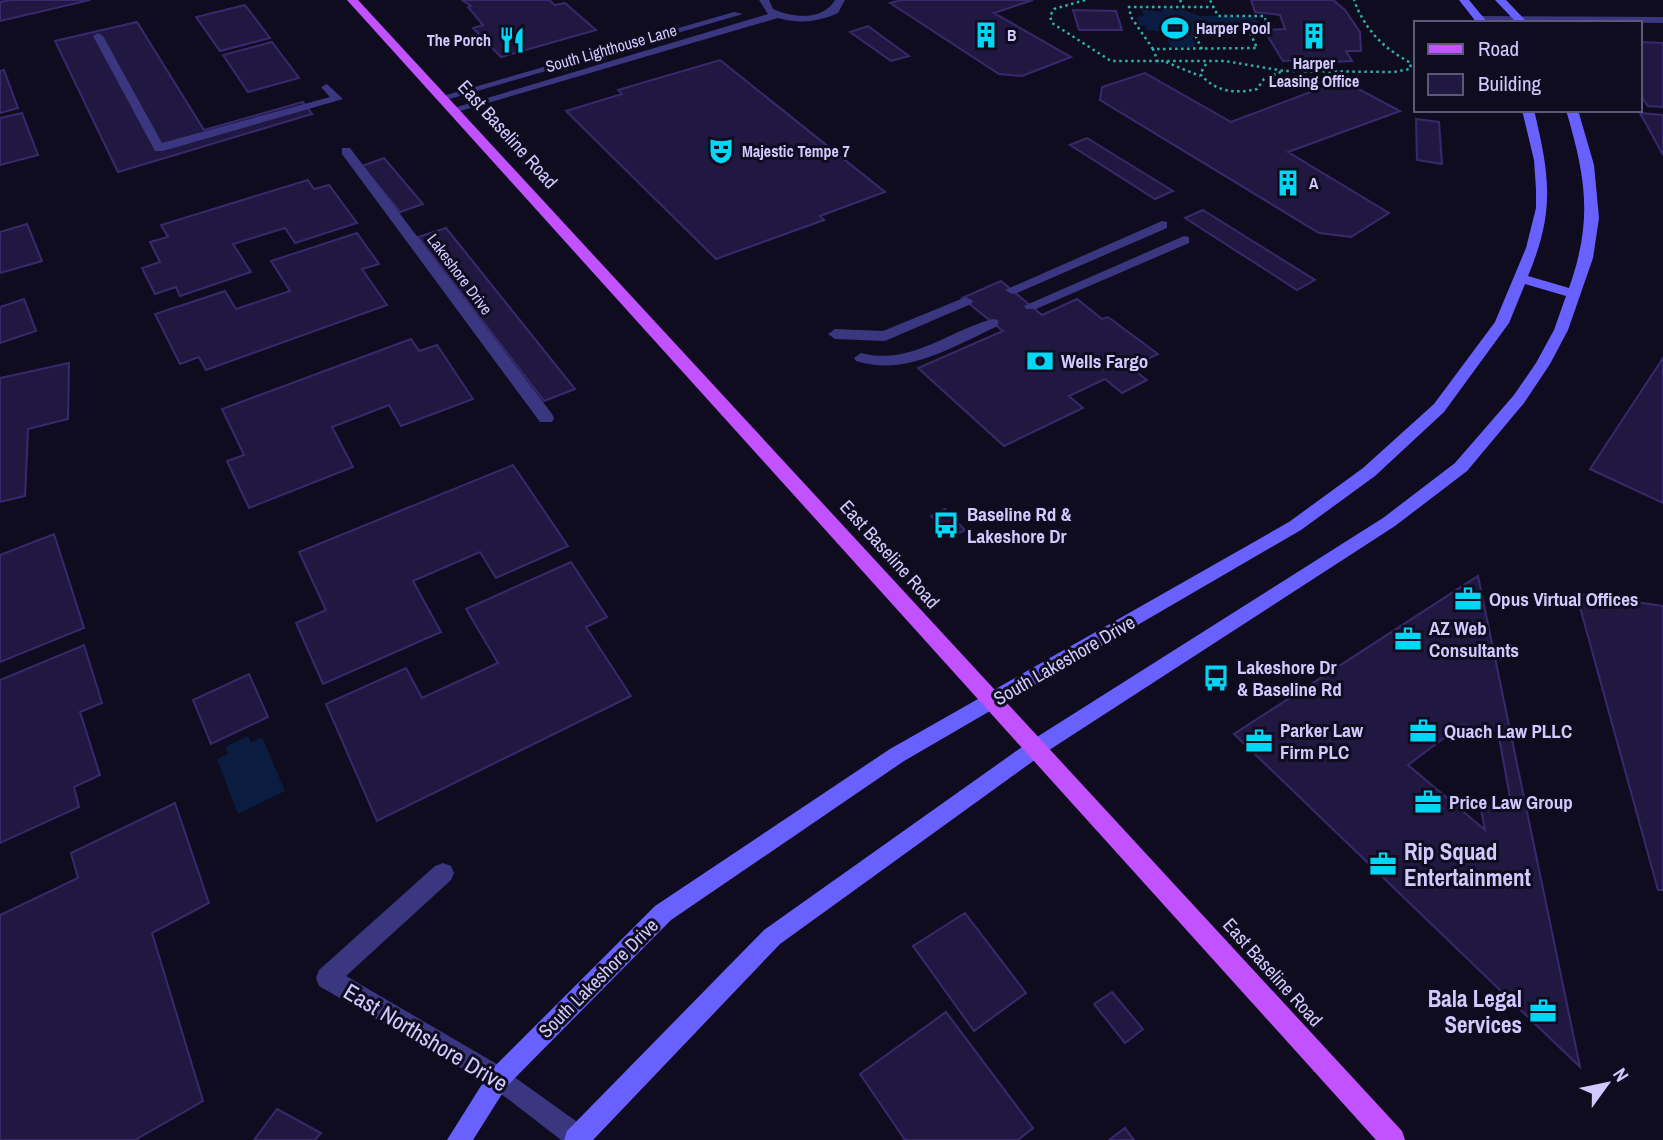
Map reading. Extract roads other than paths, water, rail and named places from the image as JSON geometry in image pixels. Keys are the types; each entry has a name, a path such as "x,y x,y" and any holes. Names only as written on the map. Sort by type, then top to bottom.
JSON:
{"main road":[{"name":"East Baseline Road","path":"352,0 1393,1140"}],"street":[{"name":"South Lighthouse Lane","path":"447,104 777,15 815,18 834,11 840,0"},
{"path":"1464,0 1481,21 1663,20"},
{"path":"1500,0 1521,21"},
{"name":"South Lighthouse Lane","path":"447,104 764,3 777,15"},
{"path":"98,36 159,148 337,99 327,87"},
{"name":"South Lakeshore Drive","path":"459,1140 499,1078 663,913 870,772 1295,526 1369,472 1439,408 1502,323 1523,279 1542,208 1540,160 1528,112"},
{"path":"578,1139 772,937 1036,748 1389,522 1461,467 1519,399 1543,364 1562,330 1586,258 1591,218 1588,165 1573,112"},
{"name":"Lakeshore Drive","path":"346,152 546,418"},
{"path":"1017,295 1168,229 1017,295"},
{"path":"1523,279 1574,294"},
{"path":"979,312 892,364 868,362 848,346 887,345 979,312"},
{"name":"East Northshore Drive","path":"443,873 327,978 499,1078 578,1139"}],"water":[{"name":"Harper Pool","path":"1172,8 1200,16 1255,17 1261,26 1204,25 1205,34 1192,34 1195,47 1171,47 1164,32 1146,30 1146,26 1140,26 1137,17 1144,16 1141,9 1162,12 1161,9"},
{"path":"248,736 251,743 262,737 285,791 238,814 217,759 228,754 225,747"}],"place":[{"name":"Harper Pool","path":"1175,28"},
{"name":"B","path":"986,35"},
{"name":"Harper Leasing Office","path":"1314,36"},
{"name":"The Porch","path":"512,40"},
{"name":"Majestic Tempe 7","path":"721,151"},
{"name":"A","path":"1288,183"},
{"name":"Wells Fargo","path":"1040,361"},
{"name":"Baseline Rd & Lakeshore Dr","path":"946,525"},
{"name":"Opus Virtual Offices","path":"1468,599"},
{"name":"AZ Web Consultants","path":"1408,639"},
{"name":"Lakeshore Dr & Baseline Rd","path":"1216,678"},
{"name":"Quach Law PLLC","path":"1423,731"},
{"name":"Parker Law Firm PLC","path":"1259,741"},
{"name":"Price Law Group","path":"1428,802"},
{"name":"Rip Squad Entertainment","path":"1383,864"},
{"name":"Bala Legal Services","path":"1543,1011"}]}
